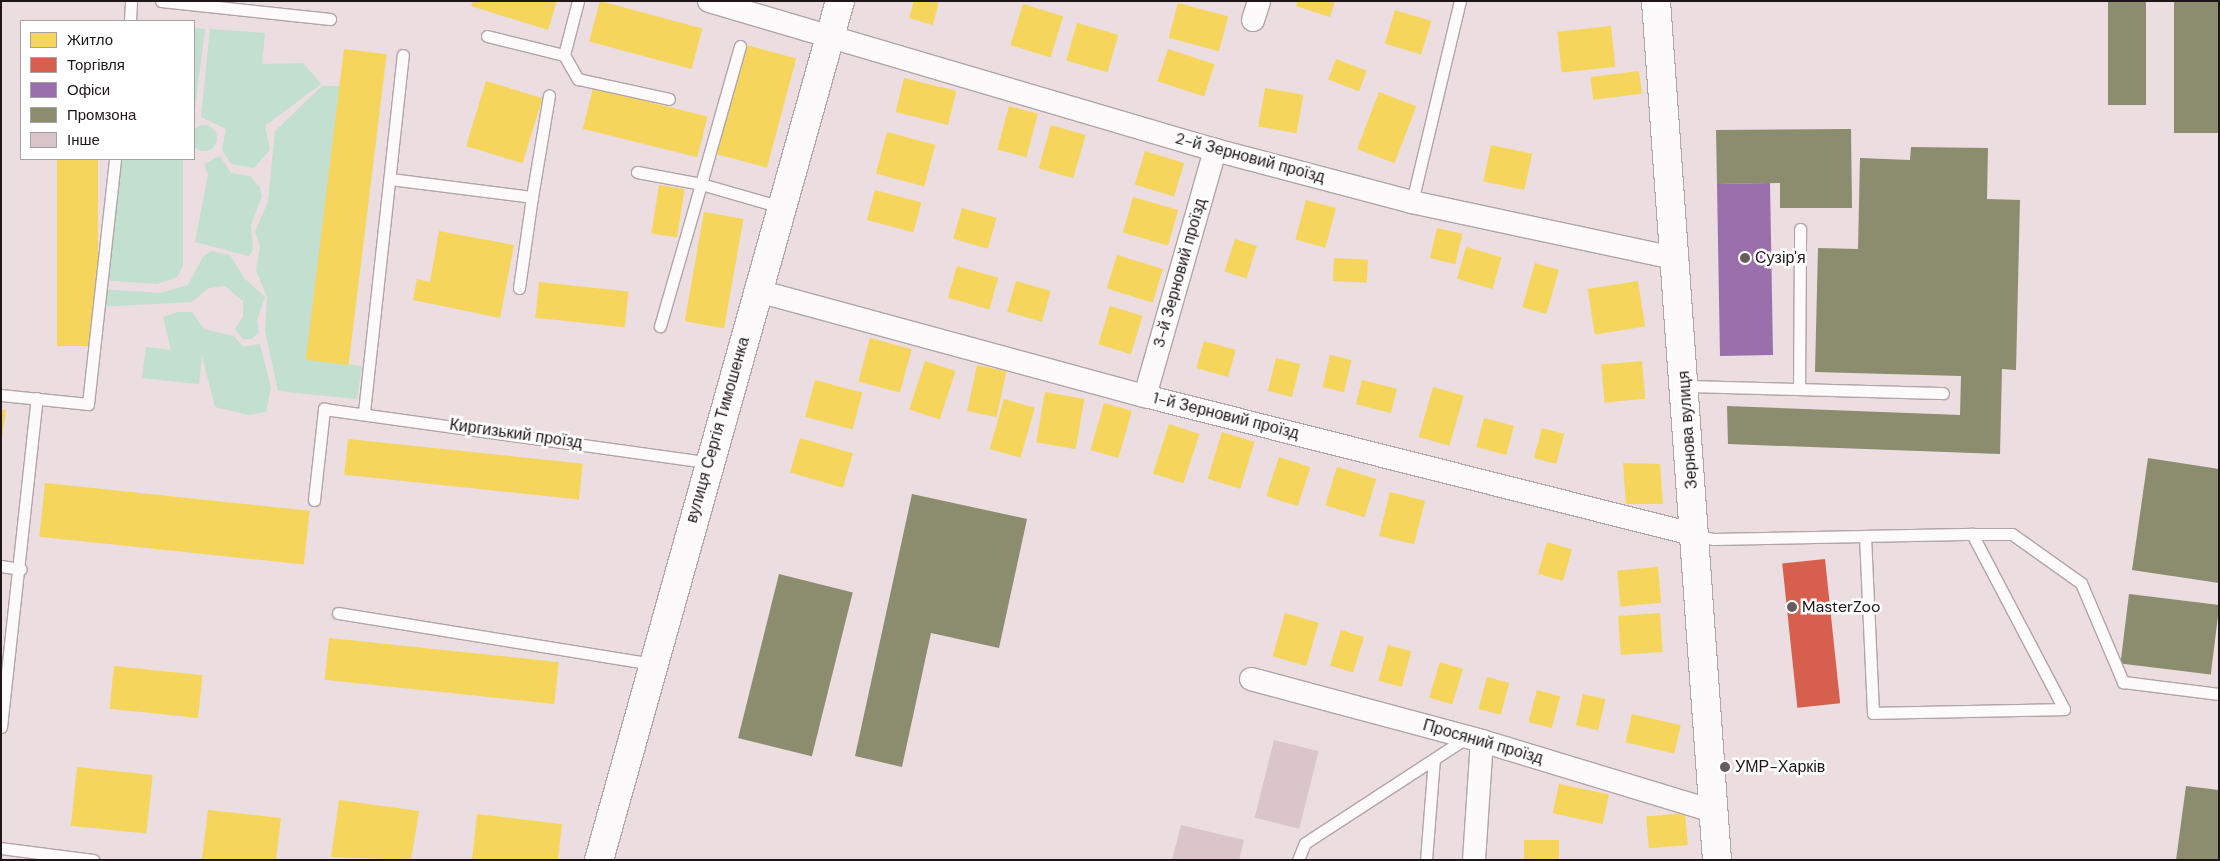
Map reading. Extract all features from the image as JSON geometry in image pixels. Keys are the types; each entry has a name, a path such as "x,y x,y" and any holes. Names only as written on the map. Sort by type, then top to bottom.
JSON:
{"street":[{"name":"2-й Зерновий проїзд","path":"708,1 830,34 1216,150 1412,202 1677,259"},
{"name":"вулиця Сергія Тимошенка","path":"599,860 708,462 840,1"},
{"name":"Зернова вулиця","path":"1656,1 1677,259 1717,860"},
{"name":"3-й Зерновий проїзд","path":"1145,396 1216,150"},
{"name":"1-й Зерновий проїзд","path":"758,291 1145,396 1696,535"},
{"name":"Просяний проїзд","path":"1251,679 1474,739 1713,811"},
{"path":"1474,739 1474,860"}],"lane":[{"path":"130,20 132,1"},
{"path":"162,1 330,19"},
{"path":"578,1 564,55 578,79 669,99"},
{"path":"1412,202 1460,1"},
{"path":"487,36 564,55"},
{"path":"660,326 740,46"},
{"path":"364,412 403,55"},
{"path":"520,288 532,197 549,95"},
{"path":"1,394 88,404 115,160"},
{"path":"637,172 700,184 781,207"},
{"path":"390,179 532,197"},
{"path":"1799,389 1800,228"},
{"path":"1685,386 1944,394"},
{"path":"1,727 21,569 37,398"},
{"name":"Киргизький проїзд","path":"314,500 324,409 364,412 708,462"},
{"path":"1865,536 1873,713 2064,710 1972,534"},
{"path":"1696,535 1714,539 2012,534 2081,582 2123,682 2219,694"},
{"path":"1,566 21,569"},
{"path":"338,613 654,664"},
{"path":"1298,860 1305,843 1434,759 1474,739"},
{"path":"1426,860 1434,759"},
{"path":"1,848 27,856 93,860"}],"green space":[{"path":"195,28 205,29 195,110"},
{"path":"210,29 265,33 262,64 303,63 321,84 265,126 270,150 254,168 231,164 222,150 226,129 201,117"},
{"path":"322,86 340,86 310,360 362,366 357,399 278,391 265,331 267,297 256,270 260,246 255,232 268,201 275,131"},
{"path":"199,126 209,126 216,133 216,143 209,150 199,150 195,147 195,129"},
{"path":"220,156 231,173 250,176 260,187 262,196 251,225 253,250 249,256 195,242 208,175 204,164"},
{"path":"115,160 183,160 183,266 177,277 157,284 101,280"},
{"path":"211,251 230,255 244,278 265,297 257,320 259,332 251,339 243,339 235,329 243,317 243,301 225,286 209,288 191,302 98,307 100,289 160,293 188,285 203,257"},
{"path":"178,312 192,312 204,329 234,336 243,347 260,344 271,388 266,412 249,415 215,407 202,356 199,384 142,378 146,347 171,350 163,317"}],"building: Житло":[{"path":"473,1 557,1 548,30 471,6"},
{"path":"600,1 702,28 692,69 589,42"},
{"path":"914,1 939,1 933,25 909,18"},
{"path":"1298,1 1335,1 1330,17 1296,6"},
{"path":"1178,3 1228,16 1219,51 1169,38"},
{"path":"1023,4 1063,16 1051,57 1010,45"},
{"path":"1395,10 1431,21 1421,55 1385,43"},
{"path":"1077,23 1118,35 1108,72 1066,60"},
{"path":"1611,26 1615,67 1562,72 1557,32"},
{"path":"746,45 796,58 767,168 717,154"},
{"path":"344,49 387,54 349,365 306,360"},
{"path":"1168,49 1215,64 1204,96 1157,81"},
{"path":"1336,59 1367,71 1359,91 1328,80"},
{"path":"1639,71 1642,94 1593,100 1590,77"},
{"path":"904,78 956,91 948,125 896,112"},
{"path":"486,81 542,98 523,163 466,146"},
{"path":"593,88 707,117 697,157 583,129"},
{"path":"1265,88 1303,95 1297,133 1258,126"},
{"path":"1379,92 1416,106 1394,163 1357,149"},
{"path":"1009,106 1038,114 1026,157 997,149"},
{"path":"1051,125 1086,135 1073,178 1039,168"},
{"path":"887,132 935,145 924,186 876,174"},
{"path":"1491,145 1532,154 1524,190 1483,181"},
{"path":"1145,151 1184,163 1174,196 1135,184"},
{"path":"57,160 98,160 98,346 57,346"},
{"path":"659,185 685,189 677,237 651,233"},
{"path":"875,190 921,202 913,232 867,220"},
{"path":"1133,197 1178,210 1168,246 1123,233"},
{"path":"1306,200 1336,208 1325,248 1295,240"},
{"path":"962,208 997,218 988,249 953,239"},
{"path":"704,212 743,219 724,328 685,321"},
{"path":"1437,228 1462,234 1455,264 1430,258"},
{"path":"439,231 514,245 500,318 413,300 417,279 430,282"},
{"path":"1235,239 1257,246 1246,278 1224,271"},
{"path":"1466,247 1502,257 1492,289 1457,279"},
{"path":"1117,255 1163,269 1153,303 1107,288"},
{"path":"1334,258 1368,260 1367,283 1333,281"},
{"path":"1535,263 1559,270 1546,314 1522,307"},
{"path":"957,266 998,278 989,310 948,298"},
{"path":"1016,281 1051,291 1042,322 1007,312"},
{"path":"1638,281 1645,326 1595,334 1588,289"},
{"path":"539,282 629,291 625,327 535,318"},
{"path":"1110,306 1143,316 1131,354 1098,344"},
{"path":"870,338 912,349 900,393 858,381"},
{"path":"1204,341 1236,350 1228,377 1196,368"},
{"path":"1330,355 1351,360 1344,392 1323,387"},
{"path":"1276,358 1300,364 1292,397 1268,391"},
{"path":"925,361 955,371 940,419 909,410"},
{"path":"1642,361 1645,399 1604,402 1601,365"},
{"path":"977,365 1006,371 997,417 967,411"},
{"path":"815,380 862,393 852,429 805,417"},
{"path":"1362,380 1397,389 1391,413 1356,404"},
{"path":"1433,387 1464,396 1449,446 1419,437"},
{"path":"1045,392 1084,399 1076,449 1036,442"},
{"path":"1004,399 1035,408 1020,458 990,449"},
{"path":"1104,403 1132,411 1118,458 1090,450"},
{"path":"1,410 6,410 2,437 1,436"},
{"path":"1484,418 1514,426 1506,455 1476,447"},
{"path":"1169,424 1199,434 1183,483 1153,473"},
{"path":"1542,428 1564,434 1556,464 1534,458"},
{"path":"1222,432 1255,442 1240,489 1208,479"},
{"path":"800,438 853,453 843,488 790,473"},
{"path":"348,439 583,464 579,499 344,475"},
{"path":"1279,457 1310,467 1298,506 1266,496"},
{"path":"1623,463 1660,464 1663,504 1626,504"},
{"path":"1337,467 1376,479 1365,517 1325,505"},
{"path":"45,483 310,511 304,565 39,537"},
{"path":"1390,492 1425,501 1414,544 1379,536"},
{"path":"1547,542 1572,549 1563,581 1538,574"},
{"path":"1658,567 1661,603 1620,606 1617,571"},
{"path":"1285,613 1319,623 1306,666 1273,656"},
{"path":"1660,613 1663,652 1621,655 1618,616"},
{"path":"1341,630 1364,637 1353,672 1330,665"},
{"path":"329,638 559,662 554,704 325,680"},
{"path":"1388,645 1411,651 1402,687 1378,681"},
{"path":"1440,662 1463,669 1452,704 1429,697"},
{"path":"114,666 203,675 198,718 110,709"},
{"path":"1487,677 1509,683 1501,715 1478,709"},
{"path":"1537,690 1560,696 1552,728 1528,722"},
{"path":"1583,694 1605,699 1598,730 1576,725"},
{"path":"1632,714 1681,725 1674,754 1625,742"},
{"path":"77,767 153,775 146,834 71,826"},
{"path":"1559,784 1609,795 1603,824 1553,813"},
{"path":"339,800 419,811 411,860 331,857"},
{"path":"208,810 281,818 276,860 202,859"},
{"path":"1685,813 1688,845 1649,848 1646,816"},
{"path":"477,814 562,824 558,860 472,860"},
{"path":"1524,840 1559,840 1559,860 1524,860"}],"building: Торгівля":[{"path":"1825,559 1840,703 1797,708 1782,563"}],"building: Офіси":[{"name":"Сузір'я","path":"1770,183 1773,355 1720,356 1717,184"}],"building: Промзона":[{"path":"2108,1 2146,1 2146,105 2108,105"},
{"path":"2174,1 2219,1 2219,133 2174,133"},
{"path":"1851,129 1852,208 1780,208 1780,183 1717,184 1716,130"},
{"path":"1911,147 1988,148 1987,199 2020,200 2016,370 2002,369 2000,454 1728,444 1727,406 1960,415 1961,376 1815,372 1818,248 1858,249 1860,158 1910,160"},
{"path":"2148,458 2219,469 2219,583 2132,570"},
{"path":"912,494 1027,519 999,648 931,633 902,767 855,756"},
{"path":"779,574 853,592 812,756 738,738"},
{"path":"2129,594 2219,605 2211,675 2120,663"},
{"path":"2186,786 2219,790 2219,860 2176,860"}],"building: Інше":[{"path":"1274,740 1319,751 1299,829 1255,818"},
{"path":"1181,825 1244,840 1239,860 1172,860"}],"place":[{"name":"Сузір'я","path":"1745,258"},
{"name":"MasterZoo","path":"1792,607"},
{"name":"УМР-Харків","path":"1725,767"}]}
